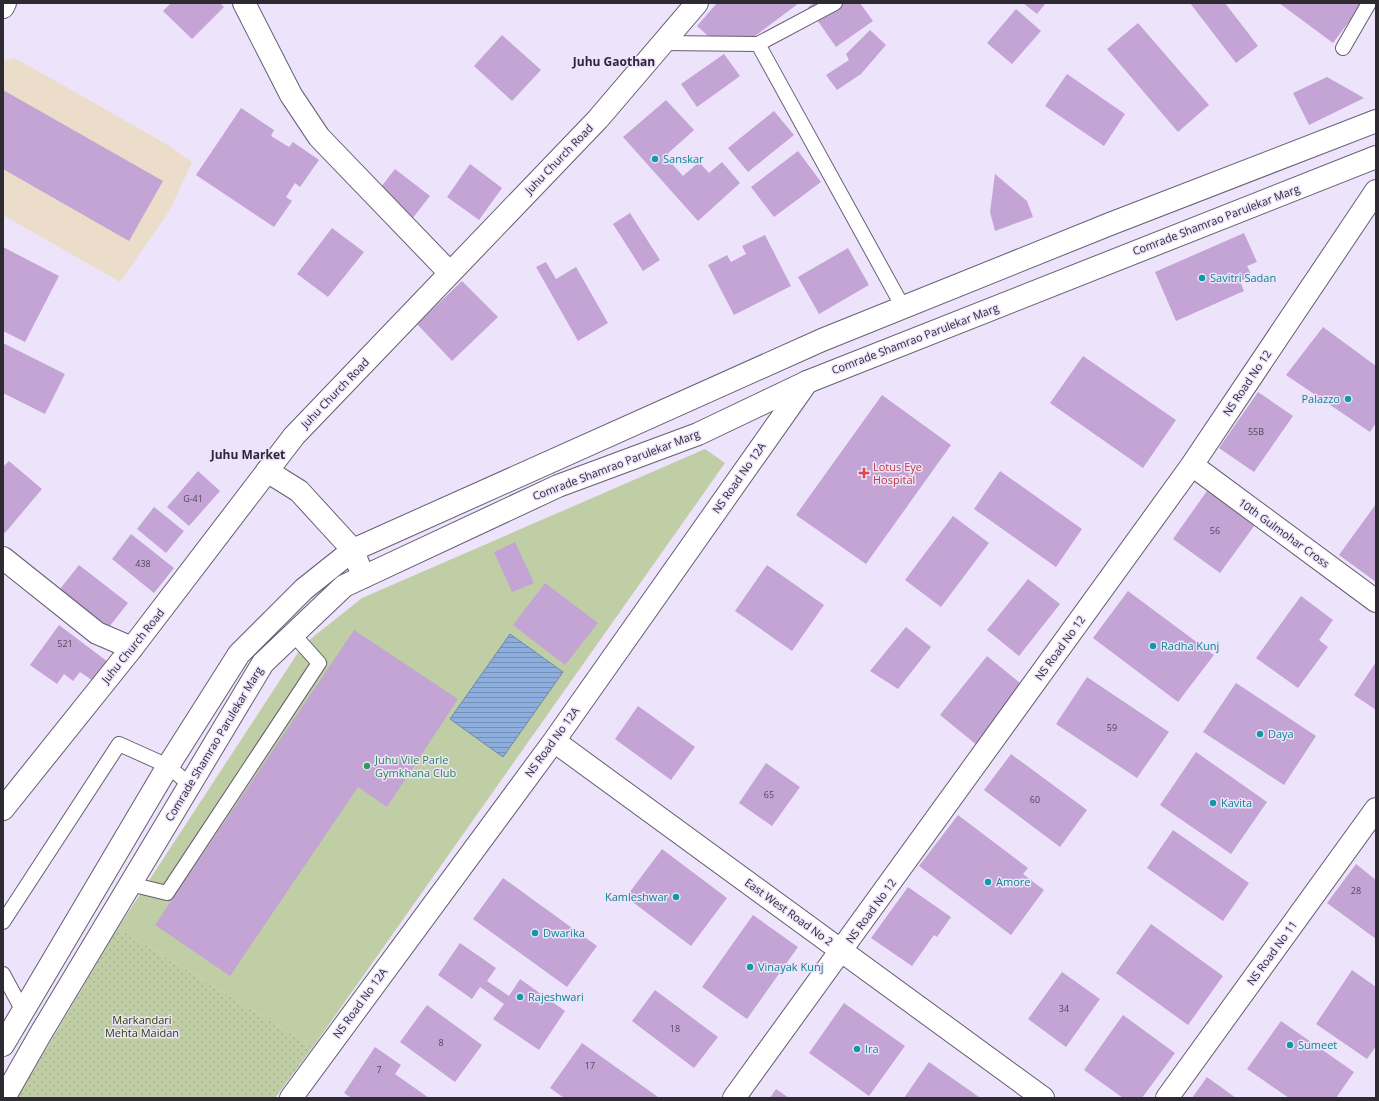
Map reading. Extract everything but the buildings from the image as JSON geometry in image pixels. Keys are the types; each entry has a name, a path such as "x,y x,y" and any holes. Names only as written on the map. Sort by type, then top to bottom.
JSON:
{"street":[{"path":"3,7 5,3"},
{"path":"244,3 291,95 319,137 450,273"},
{"name":"Juhu Church Road","path":"3,809 95,692 132,648 294,436 598,119 697,3"},
{"path":"3,1045 168,766 239,654 304,589 354,550 822,340 904,309 1110,224 1376,121"},
{"name":"Comrade Shamrao Parulekar Marg","path":"4,1098 41,1033 263,663 344,586 558,486 698,434 807,382 1376,157"},
{"name":"NS Road No 12","path":"734,1098 842,951 1192,465 1376,191"},
{"name":"NS Road No 12A","path":"291,1098 554,741 807,382"},
{"name":"10th Gulmohar Cross","path":"1192,465 1376,601"},
{"path":"267,471 299,491 354,550 363,577"},
{"path":"3,558 98,633 132,648"},
{"name":"East West Road No 2","path":"554,741 1043,1098"},
{"name":"NS Road No 11","path":"1167,1098 1376,809"}],"lane":[{"path":"663,44 758,44 835,3"},
{"path":"1343,48 1369,3"},
{"path":"758,44 904,309"},
{"path":"130,884 167,893 319,662 293,634"},
{"path":"3,922 119,744 168,766 190,785"},
{"path":"3,974 23,1011"}],"shaded area":[{"path":"15,58 168,145 192,162 170,210 120,282 3,215 3,61"}],"green space":[{"name":"Juhu Vile Parle Gymkhana Club","path":"705,449 725,463 313,1047 118,928 303,645 362,598"},
{"name":"Markandari Mehta Maidan","path":"118,928 313,1047 275,1098 17,1098"}],"water":[{"path":"510,634 563,672 503,757 450,719"}],"place":[{"name":"Sanskar","path":"655,159"},
{"name":"Savitri Sadan","path":"1202,278"},
{"name":"Palazzo","path":"1348,399"},
{"name":"Lotus Eye Hospital","path":"864,473"},
{"name":"Radha Kunj","path":"1153,646"},
{"name":"Daya","path":"1260,734"},
{"name":"Juhu Vile Parle Gymkhana Club","path":"367,766"},
{"name":"Kavita","path":"1213,803"},
{"name":"Amore","path":"988,882"},
{"name":"Kamleshwar","path":"676,897"},
{"name":"Dwarika","path":"535,933"},
{"name":"Vinayak Kunj","path":"750,967"},
{"name":"Rajeshwari","path":"520,997"},
{"name":"Sumeet","path":"1290,1045"},
{"name":"Ira","path":"857,1049"}],"district":[{"name":"Juhu Gaothan","path":"614,62"},
{"name":"Juhu Market","path":"248,455"}]}
